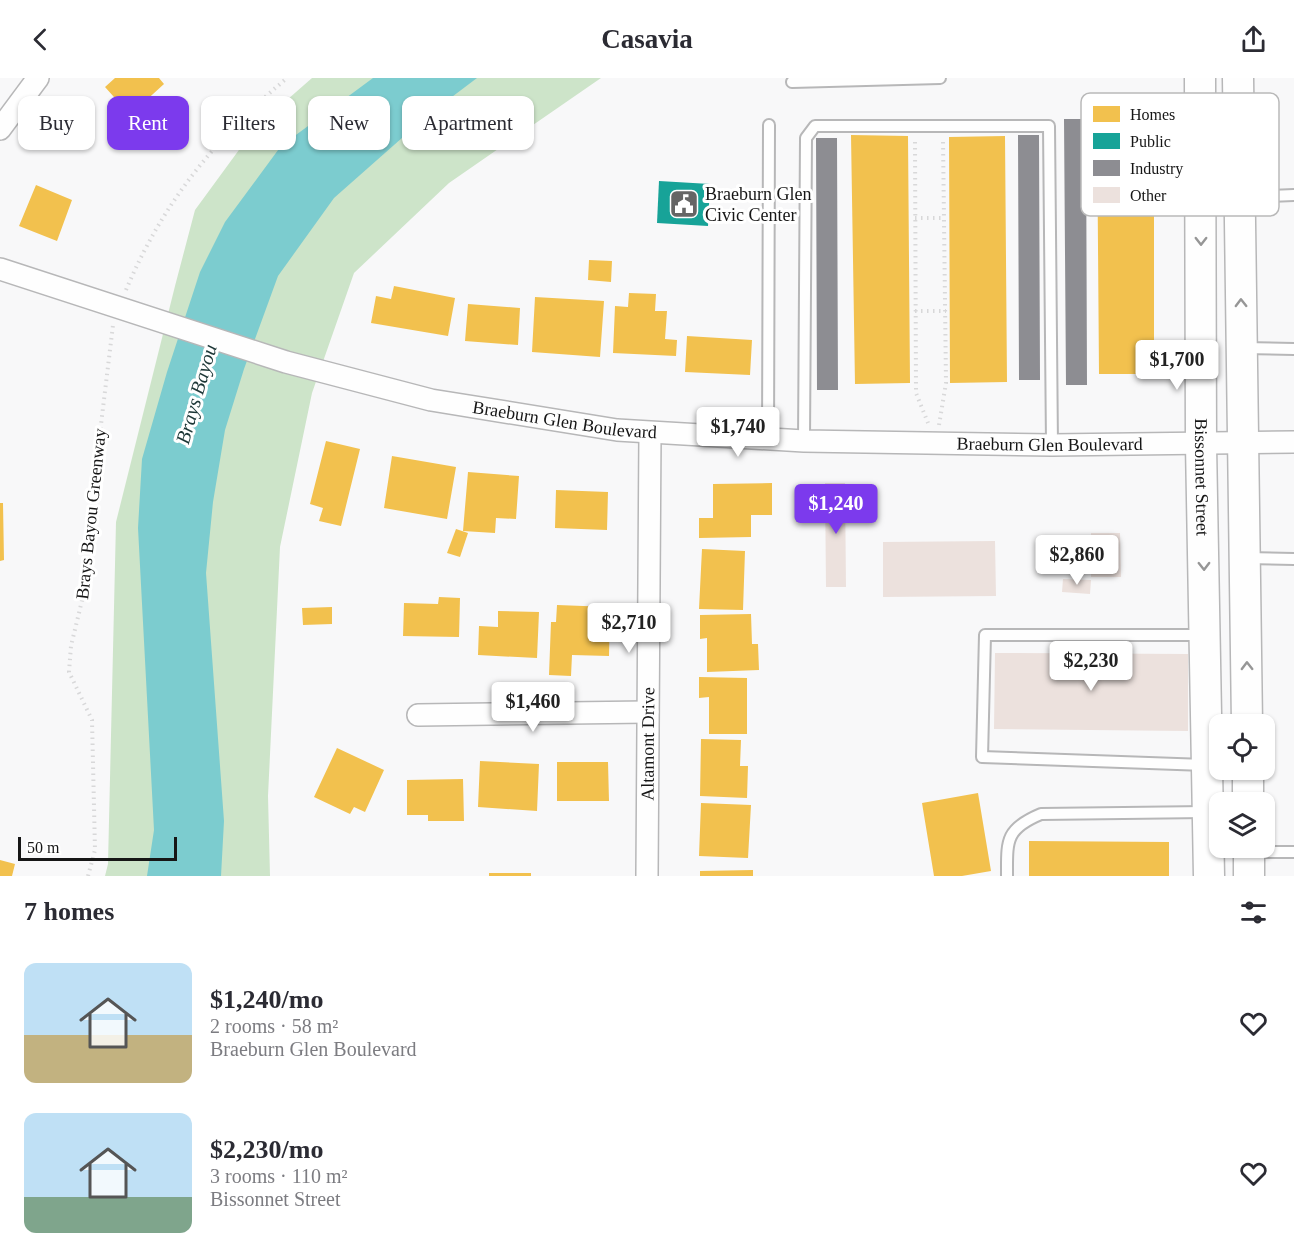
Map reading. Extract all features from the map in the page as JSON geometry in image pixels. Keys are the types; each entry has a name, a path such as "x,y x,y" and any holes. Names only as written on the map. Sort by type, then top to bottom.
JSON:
{"main road":[{"name":"Bissonnet Street","path":"1200,78 1200,93"},
{"path":"1238,78 1238,93"},
{"name":"Bissonnet Street","path":"1201,216 1202,445 1206,634 1210,714"},
{"path":"1240,216 1247,714"},
{"name":"Bissonnet Street","path":"1209,858 1209,876"}],"street":[{"path":"0,129 38,78"},
{"name":"Braeburn Glen Boulevard","path":"0,269 129,302 286,362 431,400 494,412 650,433 768,440 1052,445 1202,445 1294,442"},
{"name":"Altamont Drive","path":"647,876 650,433"},
{"path":"418,715 648,712"}],"lane":[{"path":"792,82 940,78"},
{"path":"768,440 770,125"},
{"path":"804,441 806,138 815,126 1049,126 1052,445"},
{"path":"1279,196 1294,195"},
{"path":"1242,348 1294,349"},
{"path":"1246,558 1294,559"},
{"path":"1206,634 985,635 982,757 1209,746"},
{"path":"1006,876 1007,840 1020,822 1041,814 1209,813"},
{"path":"1275,855 1294,852"}],"path":[{"path":"129,302 153,233 197,168 224,135 287,78"},
{"path":"936,443 946,390 943,126"},
{"path":"915,127 916,393 936,443"},
{"path":"915,218 945,218"},
{"path":"915,311 946,311"},
{"name":"Brays Bayou Greenway","path":"88,876 95,850 92,720 69,672 71,646 86,584 96,466 113,325"}],"green space":[{"path":"312,78 601,78 534,124 534,96 402,96 402,150 497,150 449,183 354,273 312,393 280,547 268,796 270,876 105,876 108,864 116,522 195,210 239,150 296,150 296,96 291,96"}],"water":[{"path":"373,78 477,78 453,96 402,96 402,138 390,149 390,96 349,96"},
{"name":"Brays Bayou","path":"308,126 308,150 388,150 334,198 278,276 244,369 225,430 213,502 206,573 224,821 221,876 147,876 154,830 138,528 142,459 167,372 200,272 225,222 278,150 296,150 296,135"}],"building: Homes":[{"path":"115,78 159,78 164,84 151,96 113,96 105,87"},
{"path":"851,135 908,136 910,383 855,384"},
{"path":"1005,136 1007,382 950,383 949,137"},
{"path":"36,185 72,200 57,241 19,226"},
{"path":"1098,216 1154,216 1154,374 1099,374"},
{"path":"589,260 612,261 611,282 588,280"},
{"path":"394,286 455,298 448,336 371,323 376,296 391,299"},
{"path":"629,293 656,294 655,311 667,311 665,339 677,340 676,356 613,353 615,306 628,307"},
{"path":"535,297 604,301 600,357 532,352"},
{"path":"468,304 520,308 518,345 465,341"},
{"path":"687,336 752,340 750,375 685,372"},
{"path":"326,441 360,449 341,526 319,521 323,508 310,504"},
{"path":"392,456 456,467 447,519 384,508"},
{"path":"468,472 519,476 516,519 496,518 495,533 463,531"},
{"path":"772,483 772,515 751,515 751,537 699,538 699,518 713,518 713,484"},
{"path":"556,490 608,492 607,530 555,528"},
{"path":"0,503 3,503 4,560 0,561"},
{"path":"456,529 468,533 460,557 447,553"},
{"path":"702,549 745,551 743,610 699,609"},
{"path":"439,597 460,598 459,637 403,636 404,603 438,604"},
{"path":"557,605 610,607 609,656 572,655 571,676 549,675 551,622 556,622"},
{"path":"332,607 332,624 303,625 302,608"},
{"path":"498,611 539,612 537,658 478,655 479,626 498,627"},
{"path":"751,614 752,644 758,644 759,670 707,672 707,638 700,639 700,615"},
{"path":"699,677 747,678 747,734 709,734 709,697 699,698"},
{"path":"701,739 741,740 740,766 748,766 747,798 700,796"},
{"path":"337,748 384,770 365,812 354,807 350,814 314,797"},
{"path":"480,761 539,764 537,811 478,807"},
{"path":"557,762 608,762 609,801 557,801"},
{"path":"463,779 464,821 428,821 428,815 407,815 407,780"},
{"path":"978,793 991,871 962,876 934,876 922,803"},
{"path":"701,803 751,805 748,858 699,856"},
{"path":"1029,841 1169,842 1169,876 1029,876"},
{"path":"0,860 15,864 12,876 0,876"},
{"path":"753,870 753,876 700,876 700,871"},
{"path":"489,873 531,873 531,876 489,876"}],"building: Public":[{"name":"Braeburn Glen Civic Center","path":"659,181 710,184 708,226 657,223"}],"building: Industry":[{"path":"1064,119 1081,119 1081,216 1086,216 1087,385 1066,385"},
{"path":"1018,135 1039,135 1040,380 1019,380"},
{"path":"816,138 837,138 838,390 817,390"}],"building: Other":[{"path":"825,483 845,483 846,587 826,587"},
{"path":"1091,533 1120,533 1121,577 1091,577"},
{"path":"995,541 996,596 883,597 883,542"},
{"path":"1063,579 1091,580 1090,594 1062,592"},
{"path":"995,653 1188,654 1188,731 994,729"}],"place":[{"name":"Braeburn Glen Civic Center","path":"684,204"}]}
